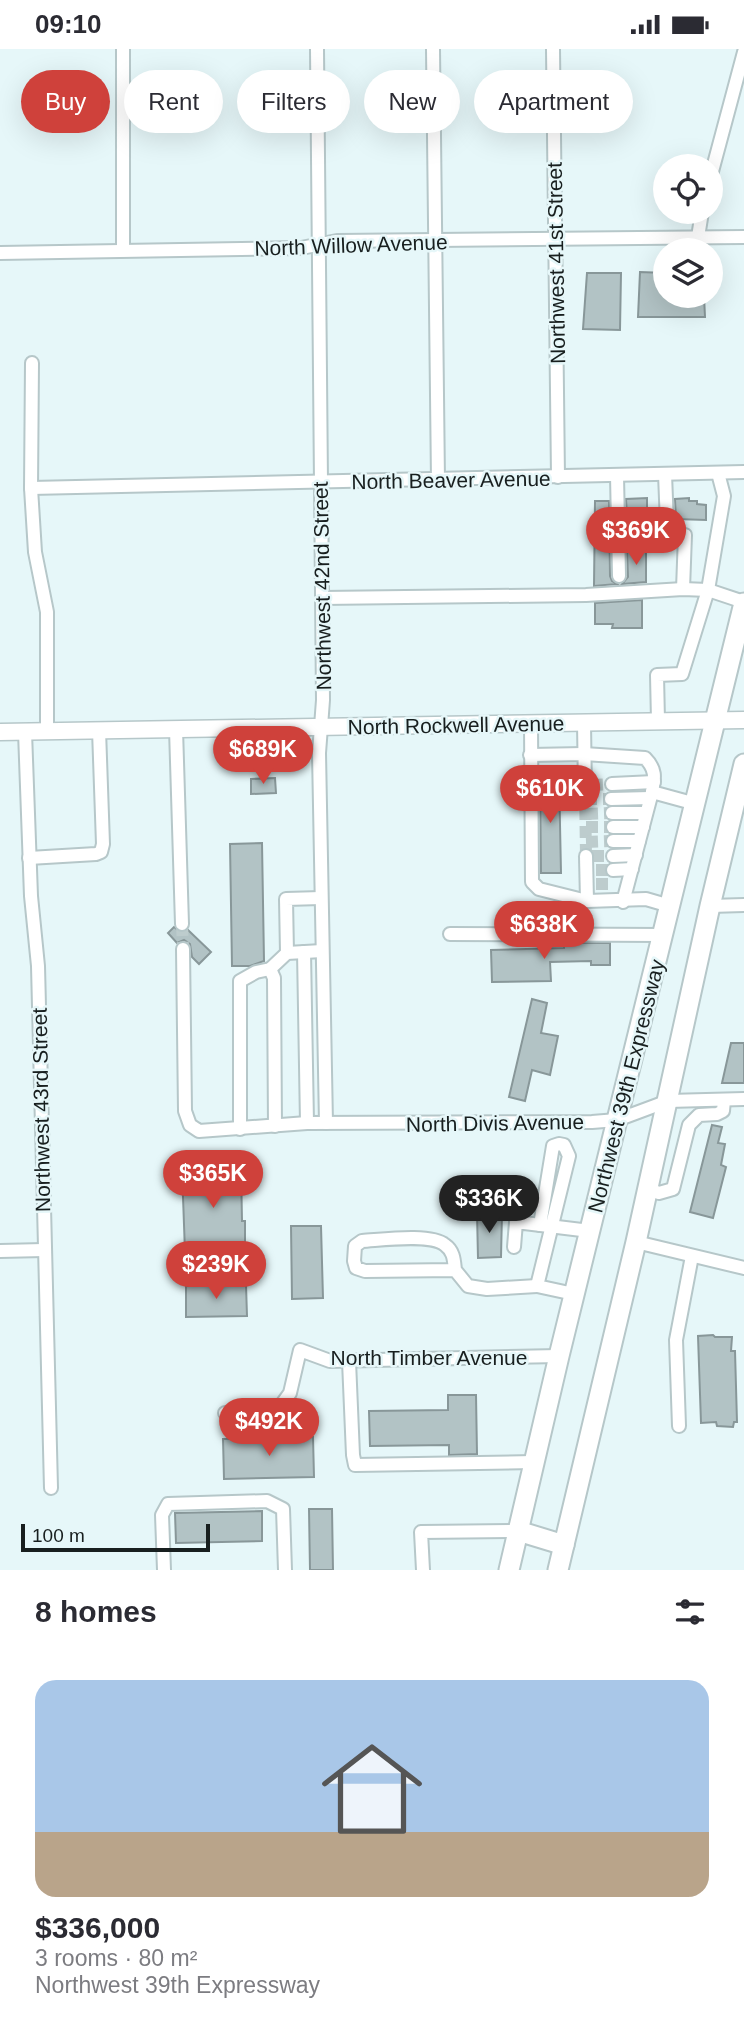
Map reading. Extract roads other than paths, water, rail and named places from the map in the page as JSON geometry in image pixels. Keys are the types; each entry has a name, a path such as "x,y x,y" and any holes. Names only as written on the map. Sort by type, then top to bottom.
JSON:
{"highway":[{"name":"Northwest 39th Expressway","path":"509,1570 744,603"},
{"name":"Northwest 39th Expressway","path":"558,1570 636,1242 744,764"},
{"path":"518,1531 564,1545"}],"main road":[{"name":"North Rockwell Avenue","path":"0,732 744,720"}],"street":[{"path":"123,49 124,250"},
{"name":"Northwest 42nd Street","path":"317,49 322,598 319,754 326,1123"},
{"path":"433,49 438,481"},
{"name":"Northwest 41st Street","path":"554,49 558,477"},
{"path":"718,154 739,84 744,52"},
{"path":"698,237 700,224"},
{"name":"North Willow Avenue","path":"0,253 301,248 337,241 744,237"},
{"path":"32,363 31,488 35,552 47,612 47,731"},
{"name":"North Beaver Avenue","path":"31,488 438,481 744,472"},
{"path":"658,721 657,675 682,674 708,590 724,496 718,473"},
{"path":"665,474 667,524 676,533 685,535 682,589"},
{"path":"617,475 619,576"},
{"path":"322,598 586,595 682,589 708,590 744,603"},
{"path":"584,723 587,787"},
{"path":"531,724 532,882 539,889 587,901 623,902 646,899 670,907"},
{"path":"176,729 182,924"},
{"path":"29,857 63,857 100,852 103,843 99,730"},
{"name":"Northwest 43rd Street","path":"25,732 31,896 38,966 51,1488"},
{"path":"530,755 584,754 645,758 654,767 652,791 623,902"},
{"path":"612,784 652,791 696,804"},
{"path":"611,799 652,791"},
{"path":"612,813 646,813"},
{"path":"613,827 643,827"},
{"path":"613,842 639,841"},
{"path":"613,856 636,855"},
{"path":"587,901 592,884 590,865"},
{"path":"613,870 632,869"},
{"path":"614,884 628,884"},
{"path":"275,1126 274,978 286,899 321,898"},
{"path":"710,906 744,905"},
{"path":"450,934 663,935"},
{"name":"North Divis Avenue","path":"183,949 186,1111 190,1125 199,1131 307,1123 617,1120 668,1101 744,1099"},
{"path":"240,1129 240,981 304,951 323,951"},
{"path":"304,951 307,1123"},
{"path":"306,1030 324,1030"},
{"path":"648,1189 659,1193 673,1189 688,1125 699,1115 723,1111 724,1100"},
{"path":"537,1286 546,1226 551,1155 553,1146 559,1144 564,1145 569,1156 546,1226"},
{"path":"514,1247 516,1222 590,1231"},
{"path":"455,1270 365,1271 356,1268 355,1245 362,1241 434,1239 446,1245 453,1255 455,1270 468,1286 487,1289 537,1286 574,1294"},
{"path":"636,1242 744,1268"},
{"path":"0,1251 44,1250"},
{"path":"679,1426 677,1340 692,1256"},
{"name":"North Timber Avenue","path":"225,1413 277,1411 290,1393 300,1350 330,1361 559,1356"},
{"path":"349,1361 355,1465 534,1462"},
{"path":"164,1570 162,1515 168,1504 267,1501 283,1509 285,1570"},
{"path":"423,1570 421,1532 518,1531"}],"tunnel":[{"path":"591,785 612,784"},
{"path":"585,790 586,856 613,856"},
{"path":"585,799 611,799"},
{"path":"586,814 612,813"},
{"path":"586,827 613,827"},
{"path":"586,842 613,841"},
{"path":"596,870 613,870"},
{"path":"596,884 614,884"},
{"path":"182,924 183,949"}]}
